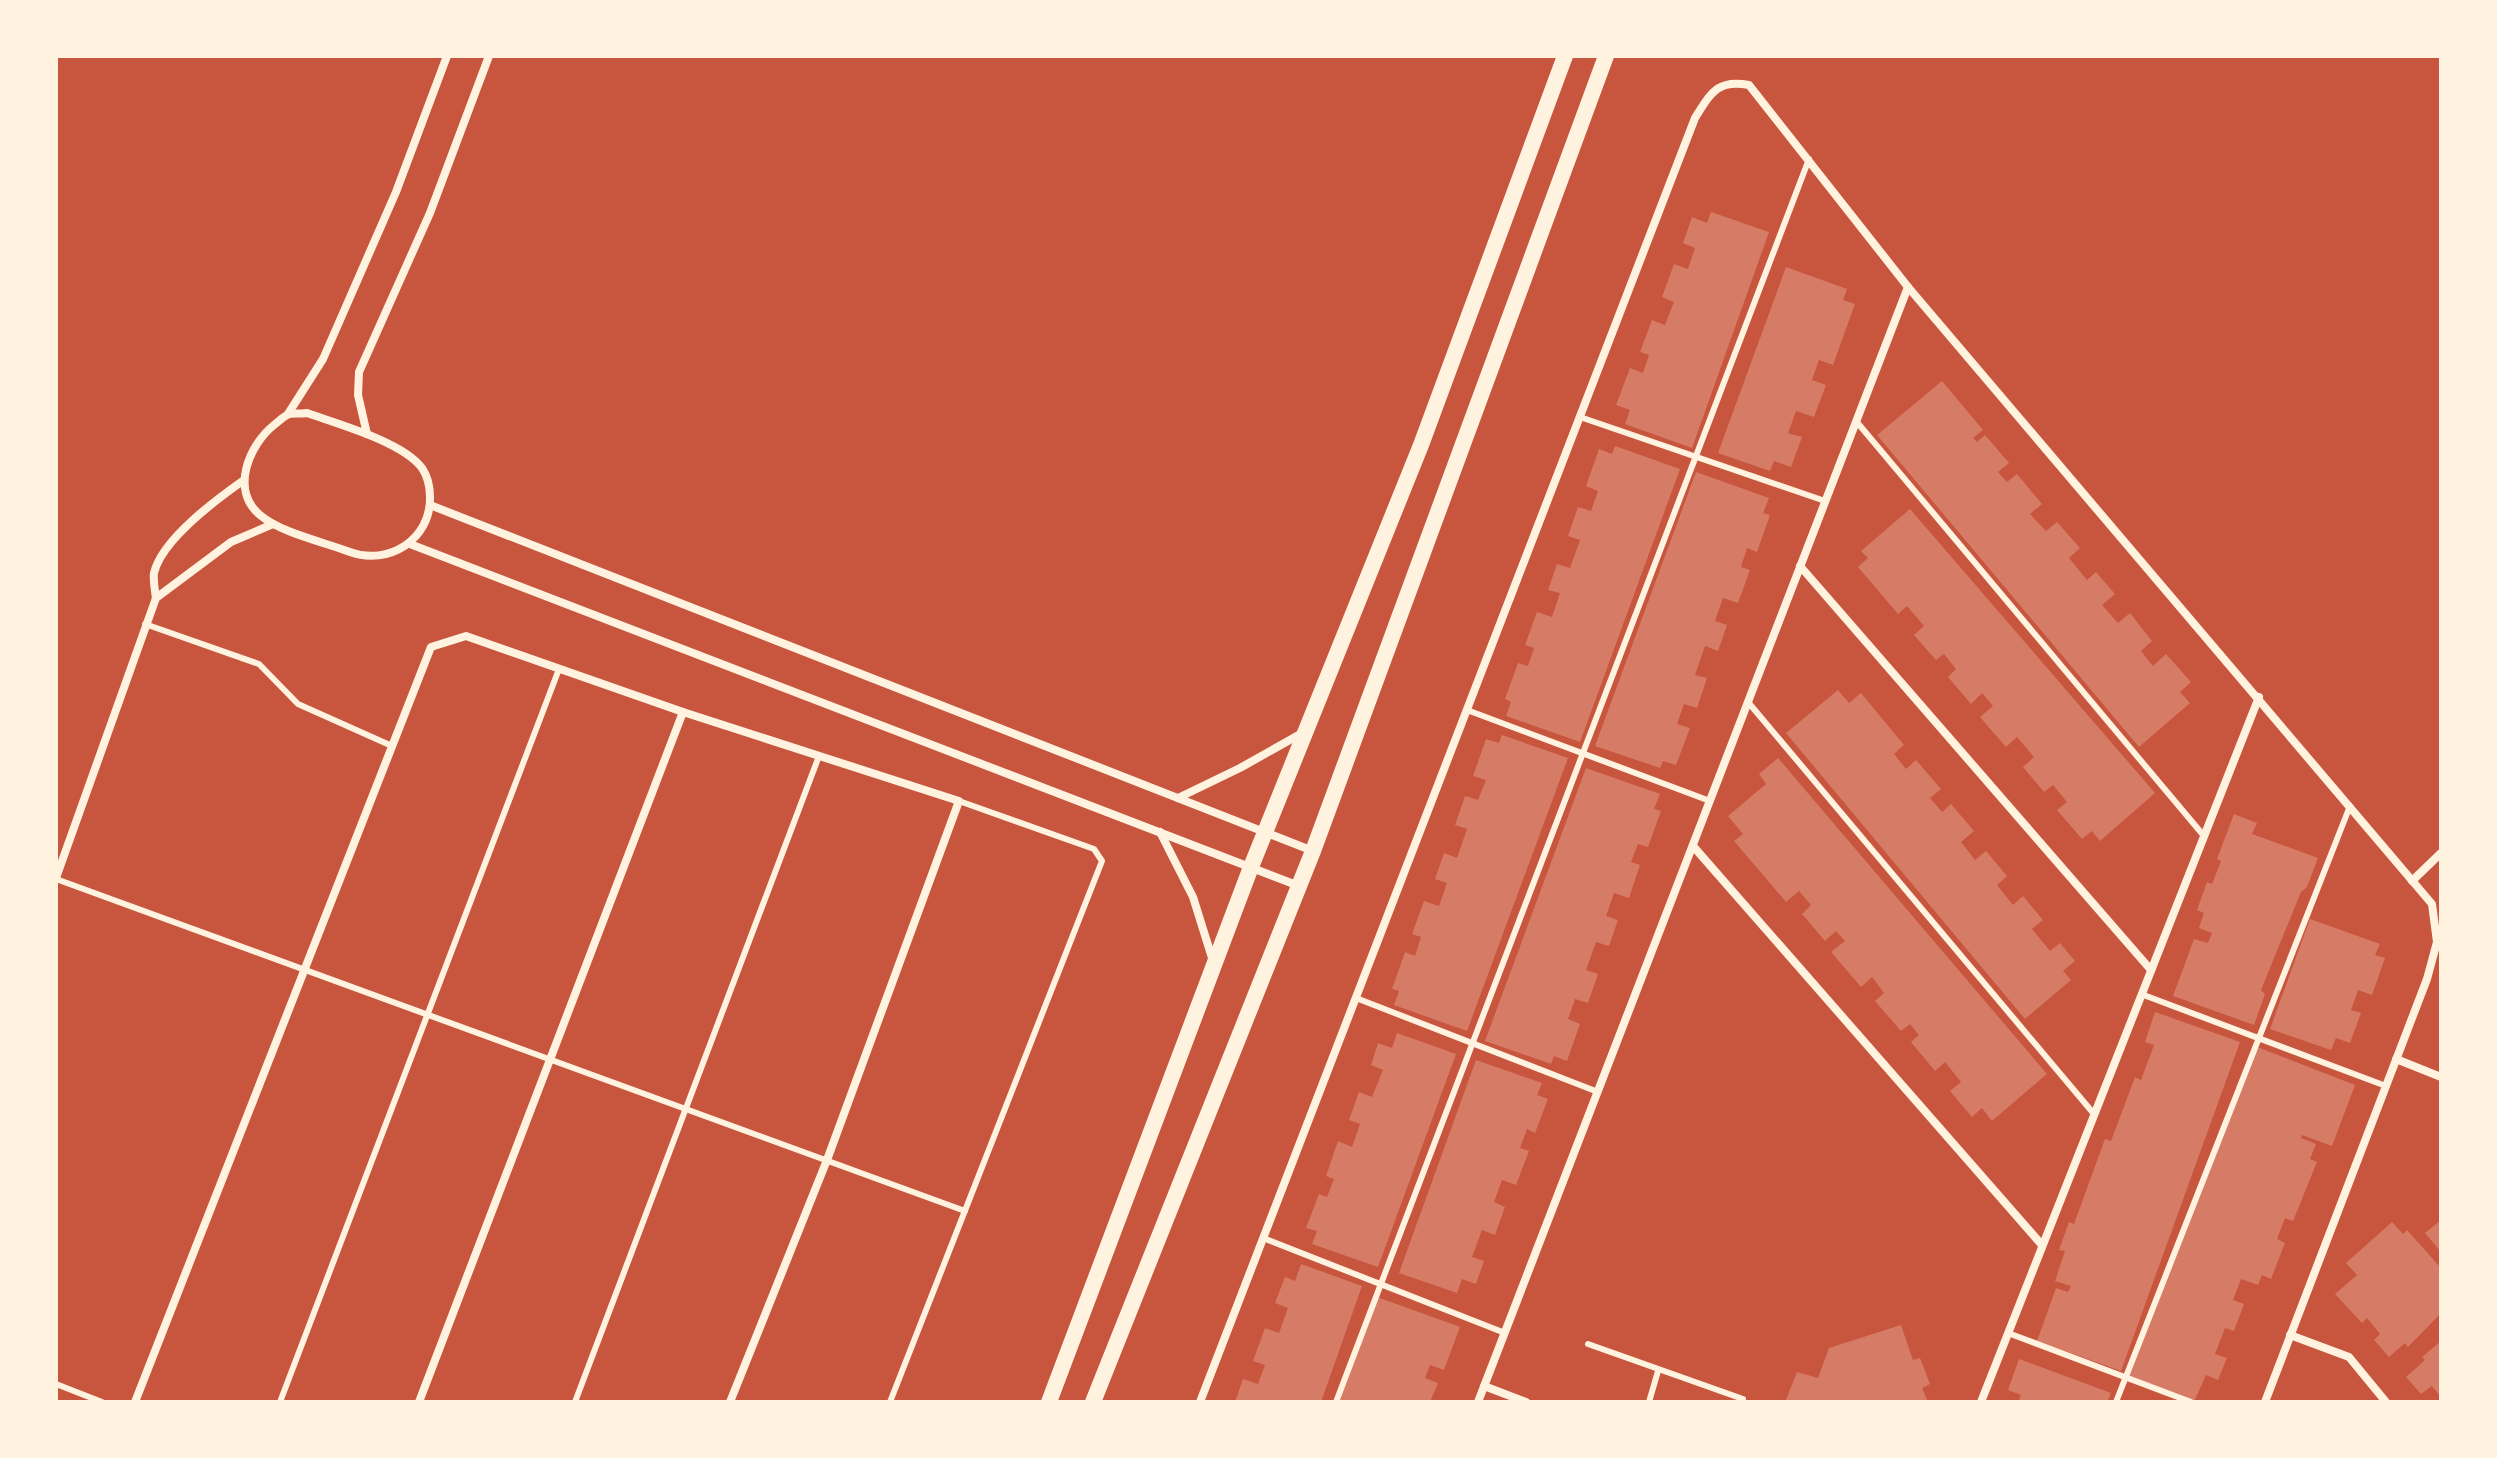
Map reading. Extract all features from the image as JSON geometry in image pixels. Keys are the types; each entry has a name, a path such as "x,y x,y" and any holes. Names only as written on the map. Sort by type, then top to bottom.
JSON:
{"main road":[{"path":"1049,1402 1251,867 1421,445 1565,56"},
{"path":"1093,1402 1313,851 1606,56"}],"street":[{"path":"288,414 307,413 367,434 408,455 422,468 429,485 430,505 425,527 410,544 384,556 366,558 273,524 258,514 247,498 244,480 251,455 265,433 288,414 329,345 396,192 447,56"},
{"path":"367,434 358,395 359,372 430,213 489,56"},
{"path":"1200,1402 1695,118 1710,93 1730,82 1749,85 1908,287 2432,904 2437,942 2427,979 2265,1402"},
{"path":"1478,1402 1908,287"},
{"path":"56,879 156,598 154,573 168,547 205,507 244,480"},
{"path":"430,505 1313,851"},
{"path":"156,598 231,542 273,524"},
{"path":"410,544 1299,886"},
{"path":"1800,566 2151,970"},
{"path":"135,1402 431,647 466,636 683,712 959,801 827,1160 730,1402"},
{"path":"1981,1402 2259,697"},
{"path":"419,1402 683,712"},
{"path":"1178,798 1307,730"},
{"path":"1160,832 1193,897 1214,965"},
{"path":"1693,846 2042,1245"},
{"path":"2412,881 2441,853"},
{"path":"2396,1059 2441,1077"},
{"path":"2290,1335 2349,1357 2386,1402"},
{"path":"1484,1386 1526,1402"}],"lane":[{"path":"1336,1402 1809,159"},
{"path":"1580,417 1825,501"},
{"path":"1856,421 2204,836"},
{"path":"145,624 259,664 298,704 392,746"},
{"path":"280,1402 559,669"},
{"path":"1748,702 2094,1114"},
{"path":"1467,710 1710,801"},
{"path":"575,1402 819,756"},
{"path":"890,1402 1102,861 1094,849 959,801"},
{"path":"2116,1402 2350,806"},
{"path":"56,879 965,1211"},
{"path":"2141,994 2386,1086"},
{"path":"1356,998 1598,1092"},
{"path":"1263,1238 1505,1333"},
{"path":"2008,1333 2191,1402"},
{"path":"1588,1344 1743,1399"},
{"path":"1649,1402 1658,1371"},
{"path":"56,1384 102,1402"}],"building":[{"path":"1711,212 1769,232 1692,448 1625,424 1630,410 1616,405 1630,368 1643,373 1649,355 1640,352 1652,320 1665,325 1674,302 1662,297 1674,264 1688,269 1695,248 1683,243 1692,217 1707,223"},
{"path":"1786,267 1847,289 1843,300 1855,304 1833,365 1819,360 1812,380 1826,385 1814,417 1796,411 1788,433 1802,437 1791,467 1774,461 1770,471 1718,453"},
{"path":"1942,381 1983,430 1973,438 1977,442 1985,435 2009,463 1998,472 2007,482 2017,474 2042,504 2030,514 2046,531 2057,522 2080,548 2069,558 2087,580 2096,572 2115,594 2102,605 2118,623 2130,613 2152,641 2141,651 2153,666 2166,654 2191,682 2180,692 2190,703 2139,747 1877,435"},
{"path":"1615,446 1680,469 1580,742 1506,716 1511,702 1505,699 1518,663 1528,666 1534,648 1525,645 1537,612 1552,617 1560,593 1548,590 1557,564 1570,568 1580,540 1568,536 1578,507 1591,511 1598,491 1586,486 1599,449 1612,454"},
{"path":"1696,472 1769,498 1763,513 1770,515 1757,552 1747,548 1741,567 1750,570 1738,603 1723,598 1715,621 1727,625 1718,651 1705,646 1695,675 1707,678 1697,708 1684,704 1677,724 1690,728 1676,765 1663,761 1660,768 1595,746"},
{"path":"1910,509 2155,793 2100,841 2092,831 2082,839 2057,810 2067,802 2053,785 2044,792 2023,767 2034,757 2017,737 2006,747 1980,717 1993,706 1982,693 1971,704 1948,677 1956,669 1944,654 1936,660 1914,635 1924,626 1907,606 1898,614 1858,567 1868,558 1861,551"},
{"path":"1838,690 1849,703 1861,693 1904,745 1894,754 1906,769 1916,760 1941,789 1930,798 1942,812 1951,804 1974,831 1961,842 1975,860 1986,851 2007,876 1997,885 2013,905 2023,896 2043,920 2032,929 2050,951 2060,943 2075,961 2063,971 2071,980 2025,1019 1786,733"},
{"path":"1502,735 1568,758 1467,1031 1394,1005 1399,991 1392,989 1405,952 1415,956 1421,937 1412,934 1424,901 1439,906 1447,883 1435,879 1444,853 1457,858 1467,829 1455,825 1465,796 1478,800 1486,780 1473,776 1486,739 1499,743"},
{"path":"1778,758 2047,1074 1992,1121 1982,1108 1972,1117 1950,1091 1961,1082 1945,1062 1935,1071 1911,1042 1919,1035 1910,1024 1901,1031 1875,1001 1884,993 1872,977 1861,987 1831,952 1845,941 1836,931 1825,941 1802,914 1811,905 1799,891 1786,902 1734,841 1743,834 1728,816 1766,784 1759,774"},
{"path":"1586,768 1660,794 1654,809 1661,811 1648,847 1638,844 1631,862 1640,865 1629,898 1614,893 1606,916 1618,920 1609,946 1596,942 1586,970 1598,974 1588,1003 1575,999 1568,1019 1580,1024 1567,1061 1554,1056 1551,1064 1485,1041"},
{"path":"2234,814 2257,823 2252,834 2318,858 2261,990 2265,994 2254,1025 2173,996 2194,939 2208,943 2212,933 2199,928 2204,913 2197,910 2207,882 2212,884 2221,861 2217,859"},
{"path":"2310,919 2380,944 2375,955 2385,958 2372,995 2358,990 2351,1010 2361,1013 2350,1043 2336,1038 2331,1050 2270,1029"},
{"path":"2155,1012 2240,1042 2121,1371 2037,1341 2056,1288 2068,1292 2071,1286 2055,1281 2065,1251 2059,1250 2069,1222 2074,1224 2105,1139 2111,1141 2135,1077 2141,1080 2154,1045 2145,1042"},
{"path":"1397,1033 1456,1054 1378,1267 1312,1244 1317,1231 1306,1228 1319,1194 1327,1197 1334,1179 1326,1176 1338,1141 1352,1147 1360,1124 1349,1120 1359,1092 1372,1097 1383,1070 1371,1065 1378,1043 1392,1048"},
{"path":"2257,1047 2355,1085 2332,1146 2302,1135 2301,1138 2316,1144 2310,1159 2317,1162 2293,1221 2285,1218 2277,1239 2285,1243 2271,1279 2262,1275 2258,1285 2241,1279 2233,1300 2244,1304 2234,1331 2225,1328 2215,1354 2227,1358 2218,1380 2206,1375 2194,1402 2128,1376"},
{"path":"1476,1060 1542,1083 1537,1095 1548,1099 1535,1133 1527,1129 1520,1148 1529,1151 1516,1185 1502,1180 1494,1202 1505,1207 1495,1235 1482,1230 1472,1257 1484,1261 1476,1284 1462,1279 1457,1293 1399,1273"},
{"path":"2441,1220 2441,1252 2425,1233"},
{"path":"2392,1222 2403,1234 2407,1230 2441,1268 2441,1313 2408,1347 2405,1343 2389,1357 2374,1340 2380,1334 2367,1318 2362,1323 2335,1294 2357,1275 2346,1263"},
{"path":"1301,1264 1362,1286 1321,1402 1235,1402 1243,1379 1258,1384 1265,1365 1253,1361 1265,1328 1279,1333 1288,1308 1275,1303 1285,1277 1295,1281"},
{"path":"1377,1297 1460,1327 1444,1370 1430,1365 1425,1378 1438,1383 1430,1402 1338,1402"},
{"path":"1901,1325 1913,1360 1920,1358 1930,1384 1922,1388 1928,1402 1785,1402 1797,1372 1818,1378 1829,1348"},
{"path":"2441,1341 2441,1397 2432,1386 2421,1394 2406,1377 2425,1360 2422,1357"},
{"path":"2019,1359 2111,1393 2107,1402 2018,1402 2021,1395 2008,1390"}]}
